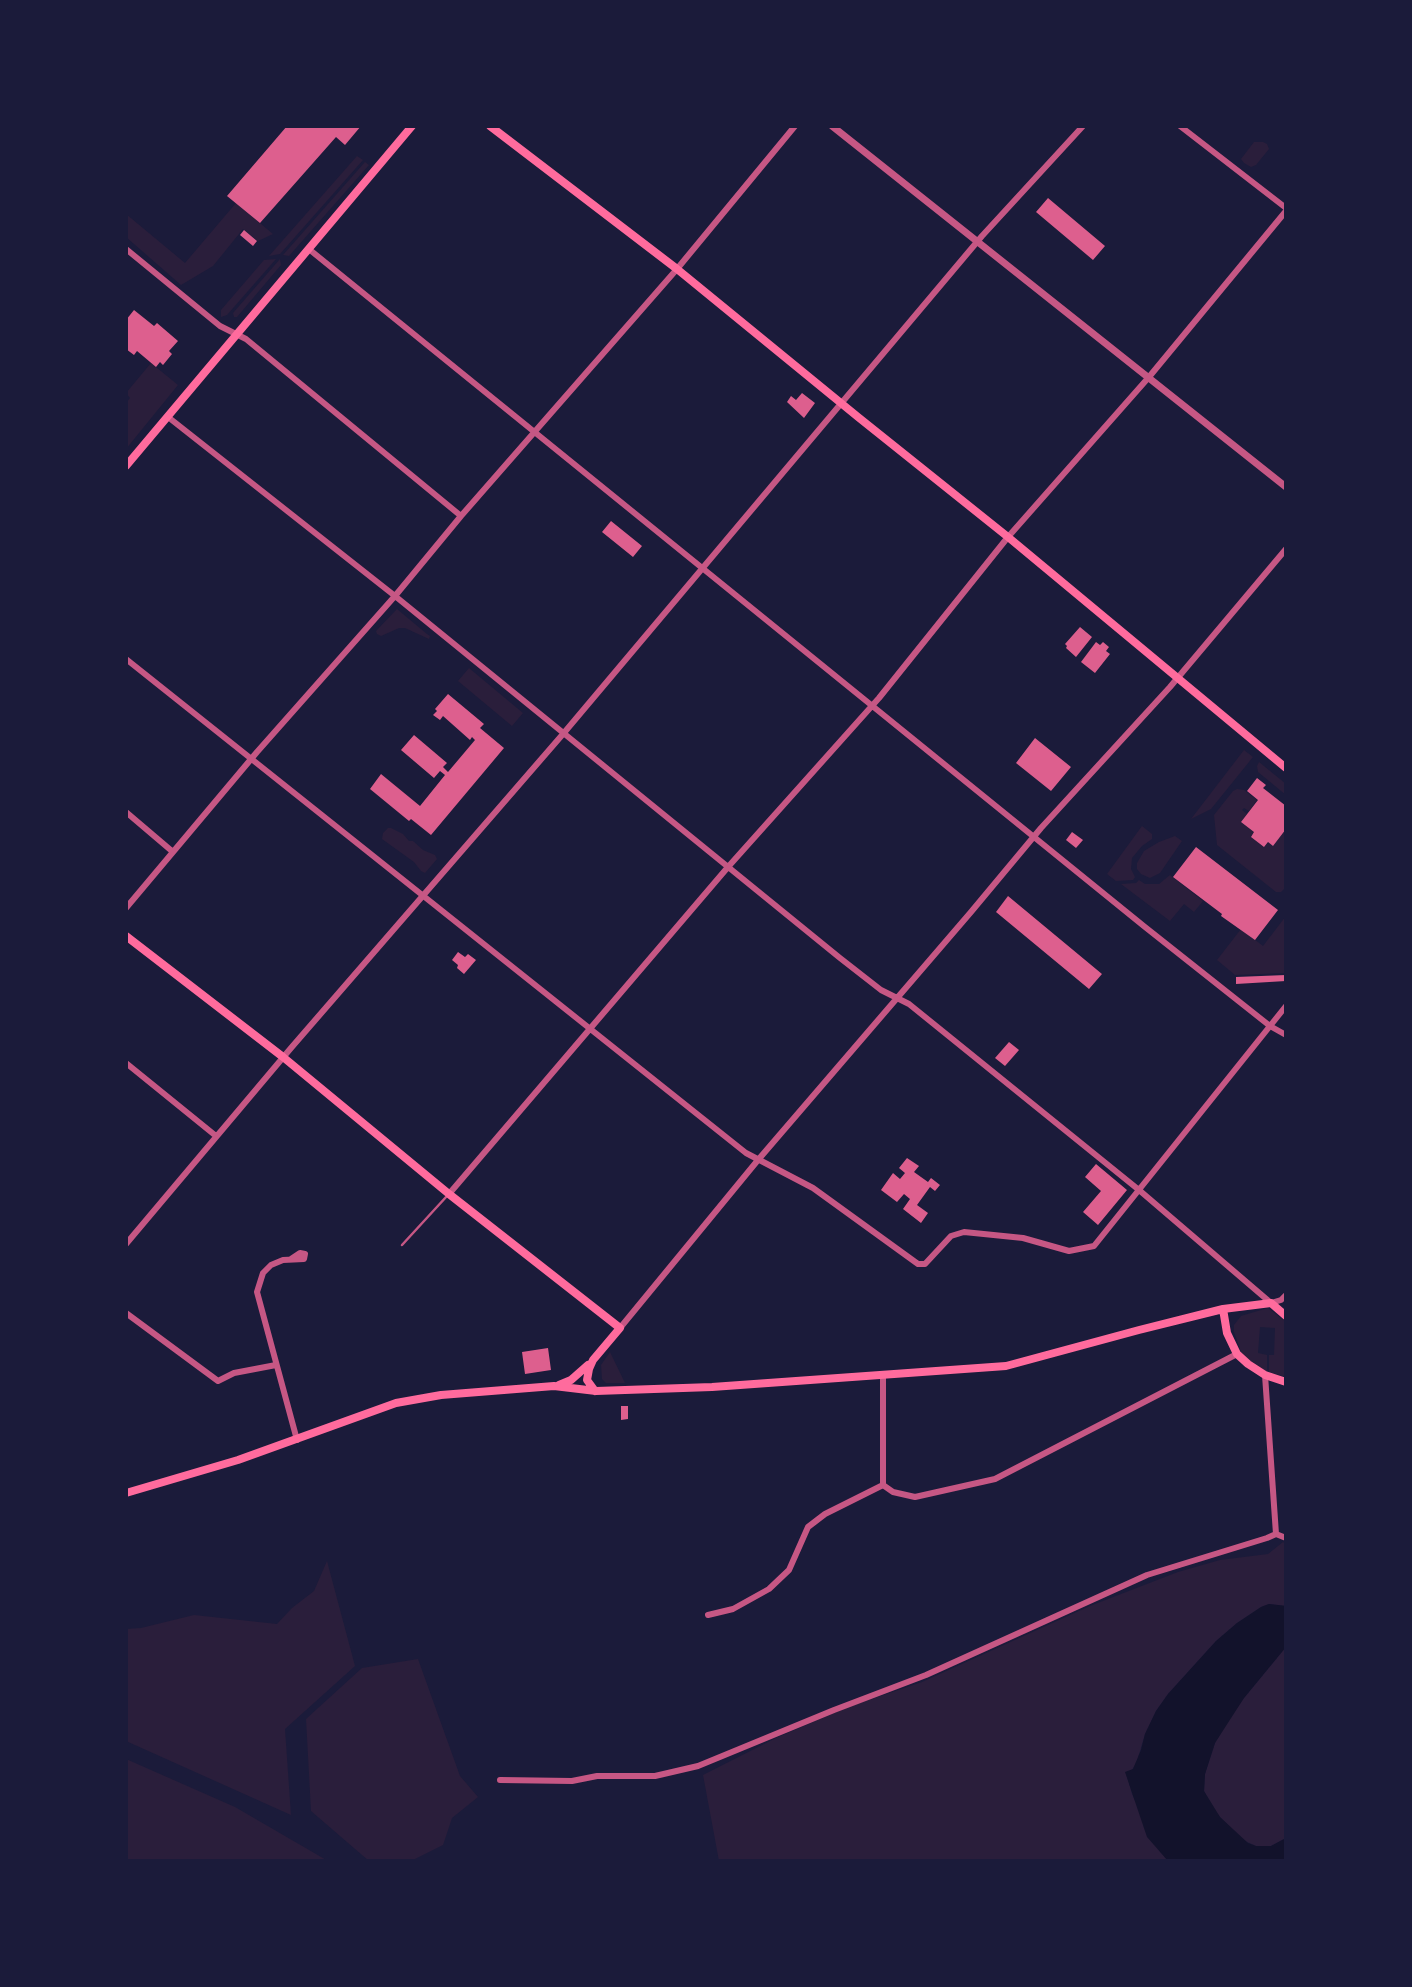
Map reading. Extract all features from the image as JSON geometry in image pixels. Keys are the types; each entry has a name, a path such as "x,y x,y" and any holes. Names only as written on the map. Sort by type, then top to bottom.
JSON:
{"main road":[{"path":"126,466 412,126"},
{"path":"489,126 677,269 1008,537 1286,768"},
{"path":"126,936 283,1057 449,1194 620,1328 593,1360 571,1380 554,1386"},
{"path":"126,1493 238,1460 411,1400 464,1392 554,1386 596,1391 712,1387 1006,1366 1223,1309 1271,1303 1286,1316"},
{"path":"1223,1309 1227,1333 1237,1354 1265,1375 1286,1381"},
{"path":"593,1360 587,1377 596,1391"}],"street":[{"path":"126,908 251,759 395,596 460,516 677,269 795,126"},
{"path":"832,126 1286,487"},
{"path":"126,1244 283,1057 563,734 978,241 1083,126"},
{"path":"449,1194 728,867 872,706 1008,537 1149,377 1286,210 1180,126"},
{"path":"126,248 220,326 246,339 460,516"},
{"path":"310,250 872,706 1270,1026 1286,1035"},
{"path":"168,417 395,596 881,990 909,1004 1139,1190 1271,1303 1286,1295"},
{"path":"620,1328 758,1160 1034,836 1177,678 1286,549"},
{"path":"126,659 746,1153 813,1188 918,1264 925,1264 951,1236 964,1232 1023,1238 1069,1251 1094,1246 1286,1006"},
{"path":"126,812 173,852"},
{"path":"126,1063 216,1136"},
{"path":"291,1259 276,1263 262,1273 257,1286 257,1298 297,1440"},
{"path":"126,1313 218,1381 234,1373 276,1365"},
{"path":"883,1485 893,1492 915,1497 995,1479 1237,1354"},
{"path":"883,1374 883,1485"},
{"path":"500,1780 572,1781 597,1776 655,1776 681,1772 926,1675 1147,1576 1282,1535 1265,1375"},
{"path":"708,1615 733,1609 769,1589 789,1570 808,1527 825,1514 883,1485"}],"lane":[{"path":"402,1245 449,1194"}],"shaded area":[{"path":"1254,142 1263,142 1269,149 1256,165 1251,167 1241,159"},
{"path":"357,156 363,160 280,254 269,256"},
{"path":"365,162 369,165 289,256 283,255"},
{"path":"236,203 273,234 258,241 243,229 213,266 181,285 126,237 126,214 185,263"},
{"path":"276,259 227,315 221,317 221,310 264,260"},
{"path":"280,259 281,265 237,317 234,317 233,313"},
{"path":"151,363 178,385 126,449 126,403 130,398 126,393"},
{"path":"397,609 430,636 429,639 405,628 381,636 377,634 376,631"},
{"path":"469,668 523,713 512,726 458,681"},
{"path":"1244,750 1253,757 1211,809 1191,819"},
{"path":"1259,762 1286,784 1286,795 1258,772"},
{"path":"1237,789 1244,790 1257,800 1249,811 1244,808 1242,810 1247,814 1241,822 1254,832 1251,837 1264,847 1268,843 1273,846 1286,829 1286,887 1281,892 1276,892 1217,845 1214,815"},
{"path":"1142,826 1152,834 1152,839 1132,858 1131,869 1135,877 1133,880 1116,881 1107,874"},
{"path":"388,828 403,834 409,841 435,855 437,859 425,873 382,839"},
{"path":"1175,836 1182,841 1160,873 1150,878 1141,874 1137,863 1144,851"},
{"path":"1170,875 1203,901 1194,912 1184,904 1170,921 1121,884 1136,883 1139,880 1145,884 1159,884"},
{"path":"1286,916 1286,973 1235,975 1217,960 1241,929 1263,946"},
{"path":"1268,1308 1286,1322 1286,1377 1269,1372 1269,1355 1274,1355 1275,1328 1260,1327 1258,1353 1267,1355 1267,1372 1250,1362 1241,1352 1234,1332 1234,1325 1241,1316"},
{"path":"610,1352 625,1383 606,1383 602,1379 601,1365"},
{"path":"1283,1542 1286,1544 1286,1606 1269,1604 1261,1607 1216,1641 1156,1711 1145,1734 1137,1761 1132,1770 1126,1772 1132,1794 1159,1850 1168,1861 719,1861 703,1775 776,1738 848,1707 922,1682 1090,1606 1178,1572 1220,1560 1268,1554"},
{"path":"327,1561 355,1666 285,1729 291,1815 126,1741 126,1629 194,1615 277,1624 314,1591"},
{"path":"1269,1604 1286,1606 1286,1647 1244,1698 1215,1743 1205,1774 1204,1791 1220,1817 1248,1843 1271,1846 1286,1838 1286,1861 1168,1861 1147,1837 1125,1772 1133,1769 1145,1734 1168,1694 1216,1641 1237,1623"},
{"path":"1286,1647 1286,1838 1271,1846 1256,1846 1241,1839 1211,1805 1204,1791 1205,1774 1215,1743 1226,1723"},
{"path":"418,1659 460,1776 478,1797 452,1818 443,1845 411,1861 369,1861 311,1811 306,1719 362,1668"},
{"path":"126,1759 235,1807 328,1861 126,1861"}],"building":[{"path":"287,126 361,126 345,145 336,137 260,223 227,196"},
{"path":"1048,198 1105,246 1093,260 1036,212"},
{"path":"244,230 257,241 253,246 240,235"},
{"path":"134,310 154,326 157,323 178,341 169,351 172,354 163,365 160,362 156,367 137,351 134,355 126,349 126,320"},
{"path":"802,393 815,403 804,418 787,402 791,396 796,400"},
{"path":"611,521 642,546 633,557 602,532"},
{"path":"1080,627 1092,637 1076,657 1065,644"},
{"path":"1096,642 1100,645 1103,642 1109,647 1106,651 1110,654 1095,673 1081,662"},
{"path":"448,694 484,724 480,728 504,748 431,835 370,789 381,774 420,806 445,775 440,771 434,778 401,750 414,735 447,763 443,767 448,772 475,740 472,737 470,740 443,716 440,720 433,715"},
{"path":"1035,738 1071,767 1051,791 1016,763"},
{"path":"1257,778 1266,785 1263,788 1286,806 1286,829 1273,846 1268,842 1264,847 1251,837 1254,832 1241,822 1258,800 1247,791"},
{"path":"1072,832 1083,840 1076,848 1066,840"},
{"path":"1196,847 1278,910 1255,940 1173,877"},
{"path":"1008,896 1102,974 1089,989 996,912"},
{"path":"458,952 465,957 468,954 476,960 464,974 452,960"},
{"path":"1286,975 1286,981 1236,984 1236,977"},
{"path":"1009,1042 1019,1050 1005,1066 995,1058"},
{"path":"907,1158 919,1166 914,1172 928,1182 931,1178 940,1185 935,1191 930,1187 917,1205 928,1213 921,1223 903,1209 910,1199 904,1194 897,1202 881,1190 893,1173 900,1179 905,1173 899,1168"},
{"path":"1096,1164 1127,1190 1098,1225 1083,1212 1101,1191 1085,1177"},
{"path":"548,1348 551,1370 525,1374 522,1352"},
{"path":"621,1406 628,1406 628,1419 621,1420"}]}
